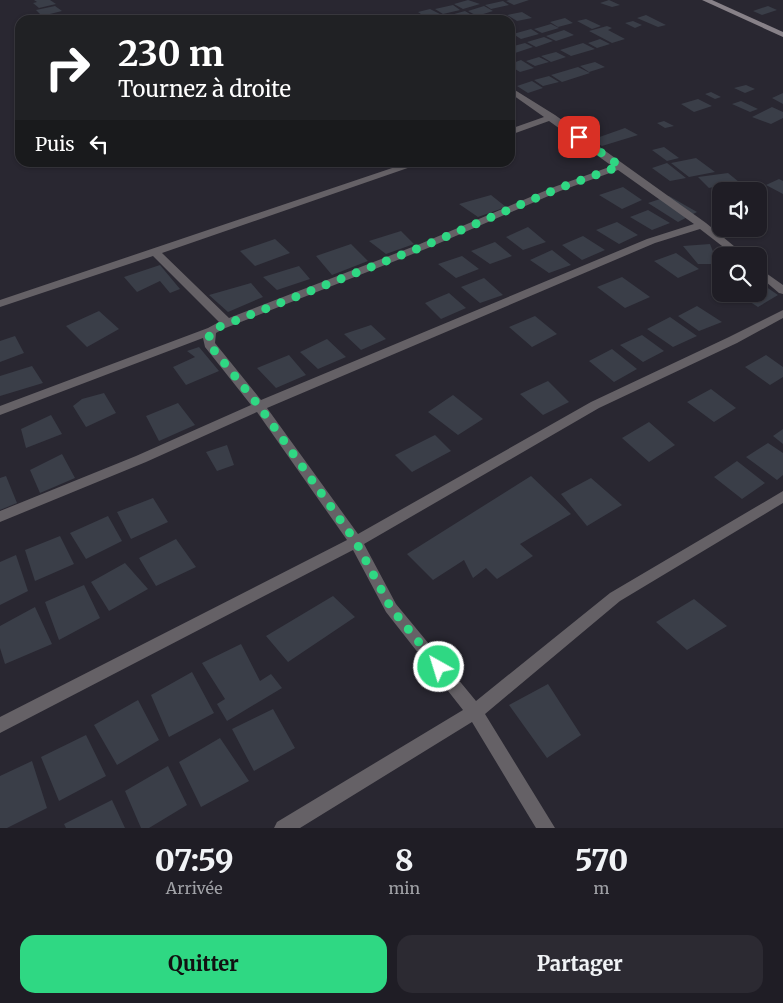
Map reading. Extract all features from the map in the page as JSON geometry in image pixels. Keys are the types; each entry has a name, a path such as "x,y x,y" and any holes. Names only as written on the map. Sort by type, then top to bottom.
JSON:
{"street":[{"path":"706,0 781,32"},
{"path":"515,92 702,225 729,247"},
{"path":"515,130 552,117"},
{"path":"0,411 211,331 433,243 557,189 620,166"},
{"path":"0,304 406,167"},
{"path":"0,517 141,459 259,406 651,241 702,225"},
{"path":"154,251 227,324"},
{"path":"767,278 783,291"},
{"path":"0,725 356,542 595,405 732,340 783,313"},
{"path":"211,331 208,335 209,344 259,406 356,542 391,608 475,712 546,828"},
{"path":"283,828 475,712 615,598 783,496"}],"building":[{"path":"34,0 50,0 56,4 39,8 33,3 37,2"},
{"path":"468,0 480,4 463,9 454,4"},
{"path":"529,0 514,5 506,1"},
{"path":"609,0 620,5 612,7 600,3"},
{"path":"503,1 509,5 491,9 485,5"},
{"path":"453,5 460,10 443,14 435,9"},
{"path":"55,6 62,11 41,15 36,10"},
{"path":"484,6 493,11 475,15 468,11"},
{"path":"768,6 777,10 762,15 753,11"},
{"path":"430,9 440,14 422,15 418,12"},
{"path":"465,11 472,15 451,15"},
{"path":"522,12 532,18 517,21 515,20 515,15 507,15"},
{"path":"646,15 666,25 658,27 637,18"},
{"path":"565,18 573,23 558,27 550,22"},
{"path":"586,19 601,26 592,29 577,21"},
{"path":"633,21 642,25 635,28 625,23"},
{"path":"551,24 559,28 542,33 534,29"},
{"path":"607,26 612,28 608,30 625,39 612,43 589,31"},
{"path":"531,29 539,34 521,39 515,33"},
{"path":"564,30 574,35 556,41 546,36"},
{"path":"544,37 553,41 536,47 527,42"},
{"path":"600,39 610,44 597,48 588,43"},
{"path":"525,43 533,47 515,53 515,46"},
{"path":"583,43 595,49 571,56 560,50"},
{"path":"556,52 566,57 551,62 541,56"},
{"path":"539,57 549,62 535,66 526,61"},
{"path":"521,60 534,68 520,72 515,69 515,62"},
{"path":"595,62 605,67 589,72 580,66"},
{"path":"578,67 590,73 562,82 551,75"},
{"path":"549,76 559,82 543,86 534,80"},
{"path":"532,81 543,88 528,93 517,86"},
{"path":"746,85 755,89 745,93 734,88"},
{"path":"711,92 721,97 715,99 705,94"},
{"path":"783,93 783,104 772,98"},
{"path":"698,99 712,106 694,112 681,104"},
{"path":"741,101 758,109 750,112 732,104"},
{"path":"772,107 783,112 783,118 771,124 752,117"},
{"path":"664,121 674,126 665,128 657,123"},
{"path":"625,128 638,135 602,146 591,140"},
{"path":"664,147 679,158 667,161 652,150"},
{"path":"696,158 715,172 689,177 671,163"},
{"path":"667,163 686,178 670,181 652,168"},
{"path":"728,173 739,182 712,182 712,187 709,188 698,177"},
{"path":"779,179 783,181 783,194 767,186"},
{"path":"623,187 642,200 622,209 599,195"},
{"path":"491,195 506,207 478,217 459,204"},
{"path":"669,196 697,212 678,222 648,203"},
{"path":"648,210 670,223 652,230 630,217"},
{"path":"617,222 638,235 619,244 596,230"},
{"path":"528,227 546,242 523,250 506,237"},
{"path":"401,231 414,244 386,254 369,241"},
{"path":"583,236 605,250 582,260 562,245"},
{"path":"275,239 290,253 255,266 240,251"},
{"path":"495,242 512,256 490,264 471,251"},
{"path":"351,244 368,261 332,275 316,256"},
{"path":"710,244 712,264 698,264 683,246"},
{"path":"552,250 571,265 549,273 530,260"},
{"path":"676,253 699,269 678,278 654,261"},
{"path":"462,256 479,269 456,278 438,264"},
{"path":"160,265 180,289 170,293 160,281 137,292 124,277"},
{"path":"299,266 310,279 277,290 263,277"},
{"path":"622,277 650,297 625,308 597,287"},
{"path":"484,278 503,295 480,303 461,287"},
{"path":"251,283 263,297 228,312 209,295"},
{"path":"767,287 778,295 767,302"},
{"path":"449,293 466,308 441,319 425,303"},
{"path":"750,302 766,302 758,307"},
{"path":"697,306 722,322 699,331 678,316"},
{"path":"99,311 119,329 87,347 66,326"},
{"path":"535,316 557,334 532,347 509,327"},
{"path":"670,317 697,336 673,347 647,329"},
{"path":"371,325 386,339 361,350 344,334"},
{"path":"642,335 664,351 643,362 620,345"},
{"path":"15,336 24,353 0,362 0,341"},
{"path":"327,339 346,357 318,369 300,352"},
{"path":"199,347 219,371 186,385 173,367 195,357 187,351"},
{"path":"612,349 637,369 614,382 589,361"},
{"path":"289,355 306,375 276,388 257,368"},
{"path":"766,355 783,367 783,377 770,385 745,367"},
{"path":"32,366 43,383 0,396 0,376"},
{"path":"548,381 569,402 543,415 520,394"},
{"path":"711,389 736,408 714,422 687,402"},
{"path":"104,393 116,413 86,427 73,406 82,399"},
{"path":"453,395 483,419 458,435 428,412"},
{"path":"178,403 195,425 159,441 146,416"},
{"path":"51,415 62,434 26,448 21,429"},
{"path":"649,422 675,445 649,462 622,438"},
{"path":"783,429 783,444 773,436"},
{"path":"435,435 451,451 412,472 395,455"},
{"path":"768,443 783,453 783,475 777,480 746,457"},
{"path":"227,445 234,465 217,471 206,452"},
{"path":"62,454 75,478 40,493 30,470"},
{"path":"737,461 765,483 742,499 714,477"},
{"path":"6,476 17,503 0,510 0,478"},
{"path":"531,476 571,514 520,544 533,556 497,579 486,568 473,578 464,560 433,580 407,554"},
{"path":"591,478 622,505 587,526 561,494"},
{"path":"153,498 168,522 131,539 117,512"},
{"path":"108,516 122,541 86,559 70,533"},
{"path":"60,536 74,564 35,581 25,550"},
{"path":"176,539 196,567 156,586 139,558"},
{"path":"16,555 28,591 0,605 0,562"},
{"path":"125,563 148,589 109,611 91,582"},
{"path":"84,585 100,618 59,640 45,602"},
{"path":"333,596 355,617 288,662 266,636"},
{"path":"694,599 727,626 687,650 656,622"},
{"path":"35,607 52,644 5,664 0,648 0,626"},
{"path":"241,644 260,681 271,674 282,688 227,721 217,704 225,699 202,663"},
{"path":"192,672 214,713 169,737 151,695"},
{"path":"548,684 581,735 547,758 509,705"},
{"path":"138,700 159,740 117,765 94,725"},
{"path":"273,709 295,748 254,771 232,729"},
{"path":"86,735 106,776 59,801 41,757"},
{"path":"220,738 249,781 201,807 179,762"},
{"path":"32,761 47,808 7,828 0,828 0,776"},
{"path":"168,766 187,805 149,828 141,828 125,791"},
{"path":"112,800 125,828 66,828 64,824"}],"route":[{"path":"439,667 391,608 356,542 259,406 209,344 208,335 211,331 227,324 495,217 557,189 620,166 579,137"}]}
